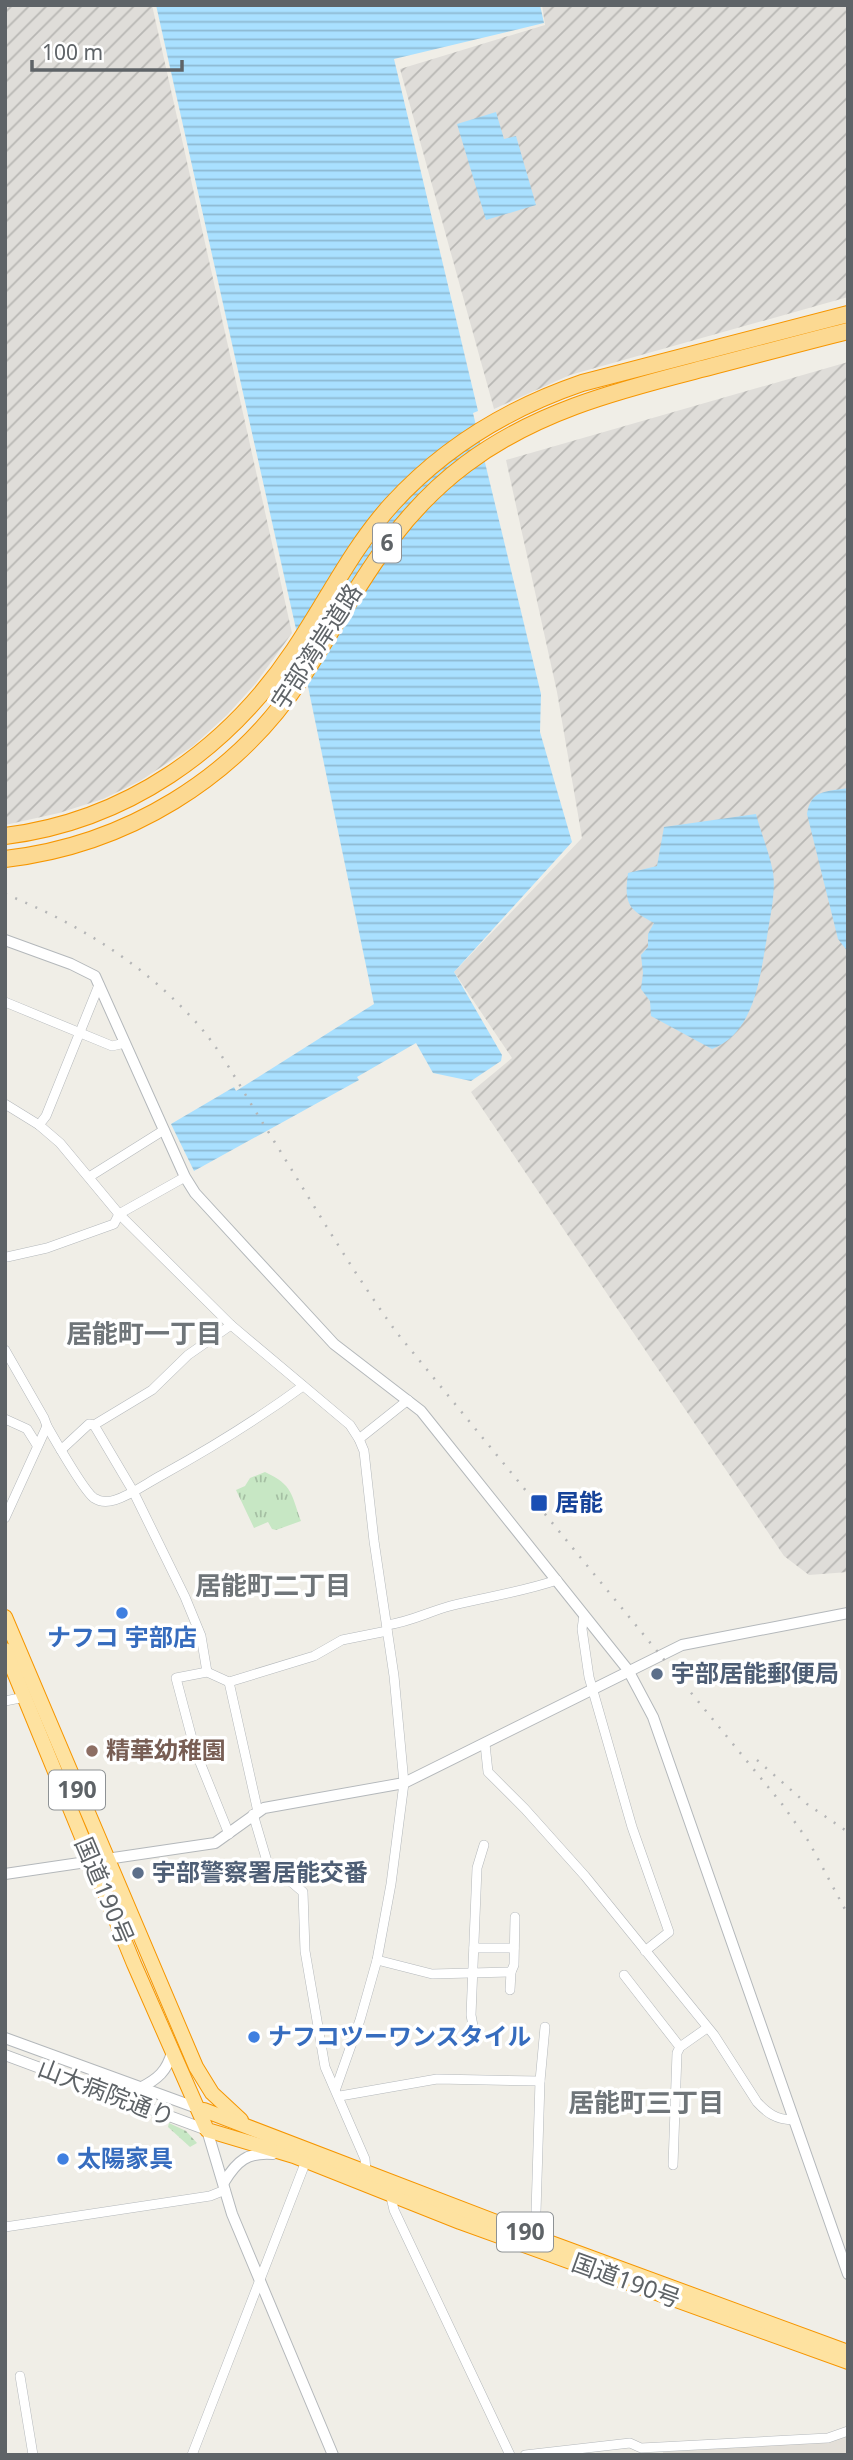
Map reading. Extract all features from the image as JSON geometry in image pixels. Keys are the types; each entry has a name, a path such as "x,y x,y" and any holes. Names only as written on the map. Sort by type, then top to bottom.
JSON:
{"highway":[{"path":"671,359 848,305"},
{"name":"宇部湾岸道路","path":"5,836 52,828 114,807 154,786 208,748 247,710 281,668 342,572 379,520 407,489 457,446 490,424 542,397 582,383 848,314"},
{"name":"宇部湾岸道路","path":"5,859 50,852 112,833 152,814 190,791 235,755 275,714 301,678 359,582 413,512 446,480 502,440 541,418 582,402 848,331"},
{"path":"674,376 848,339"},
{"name":"国道190号","path":"5,1617 172,2052 200,2108 551,2243 848,2352"},
{"name":"国道190号","path":"5,1650 99,1860 150,1962 204,2081 227,2108 255,2129"},
{"name":"国道190号","path":"150,1962 153,1982 207,2130 300,2158 460,2222 848,2362"}],"street":[{"path":"5,940 94,976 185,1177 195,1193 334,1344 408,1400 435,1426 628,1670 653,1717 848,2274"},
{"path":"39,1125 46,1116 99,985"},
{"path":"5,1002 112,1046 125,1043"},
{"path":"5,1104 39,1125 60,1143 119,1214 231,1325 350,1426 364,1451 394,1676 404,1783 391,1884 377,1960 338,2092"},
{"path":"89,1177 164,1130"},
{"path":"6,1257 47,1248 114,1224 119,1214 185,1177"},
{"path":"61,1450 89,1424 94,1424 152,1390 188,1355 231,1325"},
{"path":"5,1350 61,1450 93,1498 106,1502 117,1500 242,1429 303,1386"},
{"path":"359,1439 408,1400"},
{"path":"5,1419 27,1429 37,1445"},
{"path":"94,1424 133,1491 194,1619 201,1636 207,1672"},
{"path":"5,1518 47,1426"},
{"path":"229,1834 195,1750 176,1678 207,1672 229,1682 314,1656 342,1640 387,1628 442,1608 557,1580"},
{"path":"5,1874 215,1843 256,1813 278,1805 404,1783 682,1644 848,1613"},
{"path":"584,1615 582,1629 593,1688 632,1827 669,1932 645,1951"},
{"path":"229,1682 271,1875 289,1880 303,1892 305,1951 325,2067 365,2159 366,2171"},
{"path":"5,1701 25,1697"},
{"path":"485,1744 488,1772 585,1876 714,2035 765,2111 778,2119 792,2120"},
{"path":"473,2026 472,1973 477,1868 484,1845"},
{"path":"510,1990 514,1965 514,1917"},
{"path":"474,1948 514,1948"},
{"path":"377,1960 432,1974 511,1972"},
{"path":"624,1975 680,2048"},
{"path":"536,2211 545,2027"},
{"path":"673,2165 677,2053 707,2028"},
{"name":"山大病院通り","path":"5,2038 200,2108"},
{"path":"140,2088 164,2073 172,2052"},
{"name":"山大病院通り","path":"5,2055 207,2130"},
{"path":"338,2092 438,2079 541,2081"},
{"path":"207,2130 232,2214 332,2455"},
{"path":"5,2227 210,2196 225,2186 234,2167 250,2155 259,2153 300,2158 260,2280 190,2454"},
{"path":"390,2193 394,2210 510,2455"},
{"path":"20,2376 33,2455"},
{"path":"524,2455 630,2443 640,2448 828,2438 848,2431"}],"shaded area":[{"path":"5,5 152,5 292,633 256,683 227,715 193,746 140,781 103,799 59,813 5,825"},
{"path":"542,5 848,5 848,297 570,375 494,409 400,69 545,25"},
{"path":"848,362 848,1572 809,1575 784,1556 471,1092 512,1058 454,972 582,838 557,692 506,460"},
{"path":"848,2436 848,2455 663,2455 663,2452 824,2442"}],"green space":[{"path":"265,1472 281,1481 290,1491 301,1521 276,1530 272,1529 268,1522 254,1528 236,1490 245,1486 250,1478"},
{"path":"169,2123 186,2131 197,2143 190,2147 168,2127"}],"water":[{"path":"156,5 540,5 544,23 394,59 478,411 473,413 541,694 540,732 572,842 454,972 502,1055 501,1061 471,1081 433,1073 416,1043 357,1077 359,1080 194,1171 171,1124 234,1087 236,1091 374,1004 296,629"},
{"path":"496,112 504,139 516,136 536,205 486,220 457,124"},
{"path":"848,788 848,952 838,939 807,814 816,796 826,791"},
{"path":"756,814 774,880 762,969 753,1002 738,1030 712,1049 651,1016 650,1001 641,989 641,955 648,947 648,934 654,923 638,914 630,904 627,892 628,873 657,866 664,827"}],"railway":[{"path":"5,894 32,905 107,946 152,980 194,1020 229,1067 343,1254 397,1333 782,1804 809,1842 848,1915"},
{"path":"757,1760 807,1804 848,1832"}],"place":[{"name":"居能","path":"539,1503"},
{"name":"ナフコ 宇部店","path":"122,1613"},
{"name":"宇部居能郵便局","path":"657,1674"},
{"name":"精華幼稚園","path":"92,1751"},
{"name":"宇部警察署居能交番","path":"138,1873"},
{"name":"ナフコツーワンスタイル","path":"254,2037"},
{"name":"太陽家具","path":"63,2159"}],"district":[{"name":"居能町一丁目","path":"144,1334"},
{"name":"居能町二丁目","path":"273,1586"},
{"name":"居能町三丁目","path":"646,2103"}]}
